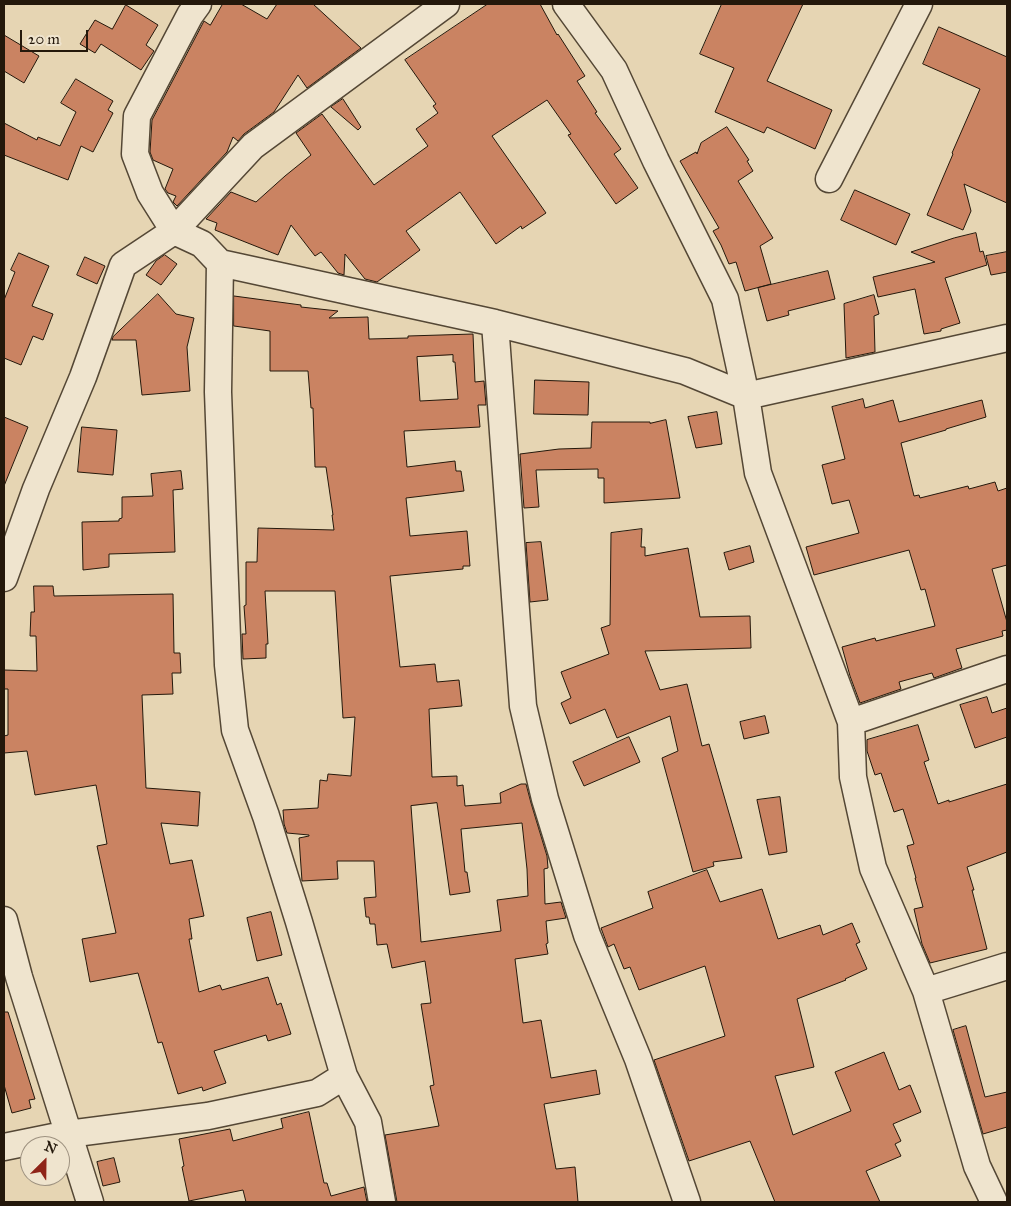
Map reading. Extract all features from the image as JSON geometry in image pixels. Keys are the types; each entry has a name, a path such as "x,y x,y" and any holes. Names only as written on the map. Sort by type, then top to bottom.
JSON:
{"street":[{"path":"198,4 190,15 137,116 135,154 150,193 174,231 202,244 220,263 495,323 685,371 746,396 1007,338"},
{"path":"4,578 36,489 83,377 123,265 174,231 253,146 446,4"},
{"path":"829,179 920,4"},
{"path":"568,5 614,70 656,161 725,299 746,396 758,473 851,722 853,777 873,868 926,991 977,1166 994,1202"},
{"path":"220,263 218,392 228,665 236,730 266,816 344,1076 368,1122 382,1202"},
{"path":"495,323 523,706 545,799 587,935 638,1060 687,1202"},
{"path":"851,722 1007,669"},
{"path":"4,920 19,977 90,1202"},
{"path":"926,991 1007,966"},
{"path":"4,1147 68,1134 208,1116 317,1093 344,1076"}],"building":[{"path":"223,4 241,4 267,19 277,4 313,4 361,48 307,88 298,75 274,112 244,134 238,141 233,137 227,152 177,206 173,202 176,196 168,193 165,189 173,169 153,160 150,152 152,120 204,21 210,25"},
{"path":"488,4 540,4 557,35 585,76 577,81 597,112 595,113 621,149 614,154 638,188 616,204 568,135 571,134 547,100 492,136 546,213 522,229 521,226 496,244 460,192 406,231 420,250 377,282 365,279 345,254 344,275 338,273 321,252 315,256 291,225 278,255 215,230 217,223 206,219 231,192 256,202 311,155 296,133 322,114 374,185 428,146 416,129 438,113 433,106 436,104 405,60"},
{"path":"722,4 803,4 767,81 832,110 815,149 767,127 764,133 715,112 734,68 700,54"},
{"path":"126,5 158,25 146,45 154,51 141,70 101,44 95,53 80,44 95,20 112,29"},
{"path":"939,27 1007,57 1007,203 964,184 971,211 963,230 927,215 980,89 923,64"},
{"path":"4,35 39,56 24,83 4,71"},
{"path":"76,79 113,101 108,110 113,113 93,152 81,146 68,180 4,155 4,123 37,140 38,137 60,146 76,112 61,103"},
{"path":"343,99 361,127 358,130 331,107"},
{"path":"727,127 749,160 747,161 753,171 738,181 773,238 760,246 771,284 745,291 736,262 729,264 713,231 719,228 680,161 696,152 697,154 701,143"},
{"path":"855,190 910,214 896,245 841,220"},
{"path":"976,233 980,252 983,251 987,265 945,278 960,323 941,329 941,331 924,334 915,289 878,297 873,277 935,262 911,252"},
{"path":"1007,252 1007,272 991,275 986,256"},
{"path":"19,253 49,266 32,306 53,314 43,340 33,336 21,365 4,358 4,300 15,272 11,270"},
{"path":"165,255 177,264 161,285 146,275 156,261"},
{"path":"85,257 105,266 97,284 77,275"},
{"path":"828,271 835,299 788,311 789,315 767,321 758,288"},
{"path":"158,294 176,314 194,318 187,347 190,391 142,395 136,340 112,340"},
{"path":"874,295 879,314 874,316 875,352 846,358 844,304"},
{"path":"234,296 338,311 329,318 368,317 369,339 473,334 475,382 484,381 486,405 478,405 480,427 404,431 407,467 455,461 456,471 461,471 464,491 406,498 410,536 467,531 470,566 463,566 463,569 390,576 400,667 435,664 437,682 459,680 462,706 429,709 432,777 457,776 457,786 463,785 465,806 501,803 500,793 521,784 526,784 547,856 548,868 544,869 545,904 561,902 566,918 546,921 548,954 515,959 523,1023 541,1020 551,1078 596,1070 600,1094 544,1104 556,1169 575,1167 578,1202 397,1202 385,1135 439,1126 430,1086 434,1085 421,1004 431,1003 425,961 392,968 387,944 377,945 375,924 370,924 369,917 366,917 364,898 376,897 374,861 337,861 338,879 302,881 299,838 309,835 287,833 284,824 283,810 318,808 320,780 327,781 328,774 351,776 355,717 343,718 335,591 265,591 268,644 266,644 266,658 243,659 242,634 246,634 244,606 246,605 246,562 257,562 258,528 334,530 326,467 315,467 313,408 311,408 308,371 270,371 270,331 234,326","holes":["453,355 458,399 420,401 417,357","437,803 450,895 470,892 467,872 465,872 461,829 522,823 528,896 497,900 501,931 421,942 411,806"]},
{"path":"535,380 589,382 588,415 534,414"},
{"path":"863,399 865,408 893,400 899,422 982,400 986,417 901,443 914,496 919,495 920,498 968,486 969,489 995,482 998,491 1007,488 1007,565 992,569 1007,622 1007,630 1002,631 1003,636 956,649 962,668 934,678 932,673 899,682 901,689 860,703 842,647 875,638 876,641 935,626 925,589 921,590 909,550 814,575 806,547 859,533 849,500 832,504 822,465 845,459 832,407"},
{"path":"717,412 722,444 696,448 688,417"},
{"path":"4,417 28,427 4,486"},
{"path":"666,420 680,498 604,503 604,478 598,478 598,469 536,470 539,507 524,508 520,454 559,449 591,448 592,422 650,423"},
{"path":"82,427 117,430 113,475 78,472"},
{"path":"181,471 183,489 173,490 175,552 109,554 109,567 83,570 82,522 119,521 122,518 122,497 153,496 151,474"},
{"path":"642,529 641,547 645,547 645,556 688,548 700,617 750,616 751,648 645,651 660,690 687,684 702,746 709,744 742,858 713,862 714,866 693,872 662,758 678,751 670,716 617,738 605,709 570,724 561,703 571,698 561,672 609,654 601,628 610,625 611,533"},
{"path":"541,542 548,600 530,602 526,543"},
{"path":"750,546 754,562 729,570 724,553"},
{"path":"34,586 53,586 54,596 173,594 174,653 180,653 181,673 172,673 173,694 142,695 146,788 200,792 198,826 161,823 170,864 192,860 204,916 189,919 192,939 189,939 199,992 220,985 222,990 268,977 277,1005 281,1003 291,1034 268,1041 266,1035 214,1051 226,1083 203,1091 202,1087 178,1094 162,1042 158,1043 138,973 90,982 82,939 116,933 97,846 107,844 96,785 35,795 27,751 4,753 4,736 8,735 8,689 4,689 4,670 37,671 36,636 30,636 31,612 34,612"},
{"path":"987,697 992,713 1007,708 1007,737 975,748 960,705"},
{"path":"765,716 769,733 744,739 740,722"},
{"path":"918,725 929,760 924,762 938,804 1007,784 1007,852 967,867 987,949 930,963 922,944 914,909 923,907 907,846 914,844 903,809 894,812 881,773 875,775 867,751 867,740"},
{"path":"629,737 640,762 584,786 573,762"},
{"path":"780,797 787,852 769,855 757,800"},
{"path":"707,870 720,902 762,889 778,939 820,925 823,935 852,923 860,942 856,944 867,969 846,980 797,999 814,1067 775,1076 793,1135 851,1111 835,1072 884,1052 899,1090 910,1085 921,1112 893,1124 901,1141 895,1144 901,1156 866,1171 880,1202 775,1202 750,1141 689,1161 654,1060 725,1036 705,966 639,990 630,967 624,969 614,944 608,947 601,928 653,908 648,892"},
{"path":"271,912 282,955 257,961 247,918"},
{"path":"4,1012 8,1012 35,1099 29,1100 31,1108 12,1113 4,1085"},
{"path":"966,1026 985,1097 1007,1092 1007,1127 983,1134 953,1030"},
{"path":"309,1112 324,1183 327,1183 331,1196 364,1187 367,1202 246,1202 243,1190 189,1201 179,1139 230,1129 233,1141 283,1128 281,1119"},
{"path":"114,1158 120,1182 103,1186 97,1162"}]}
